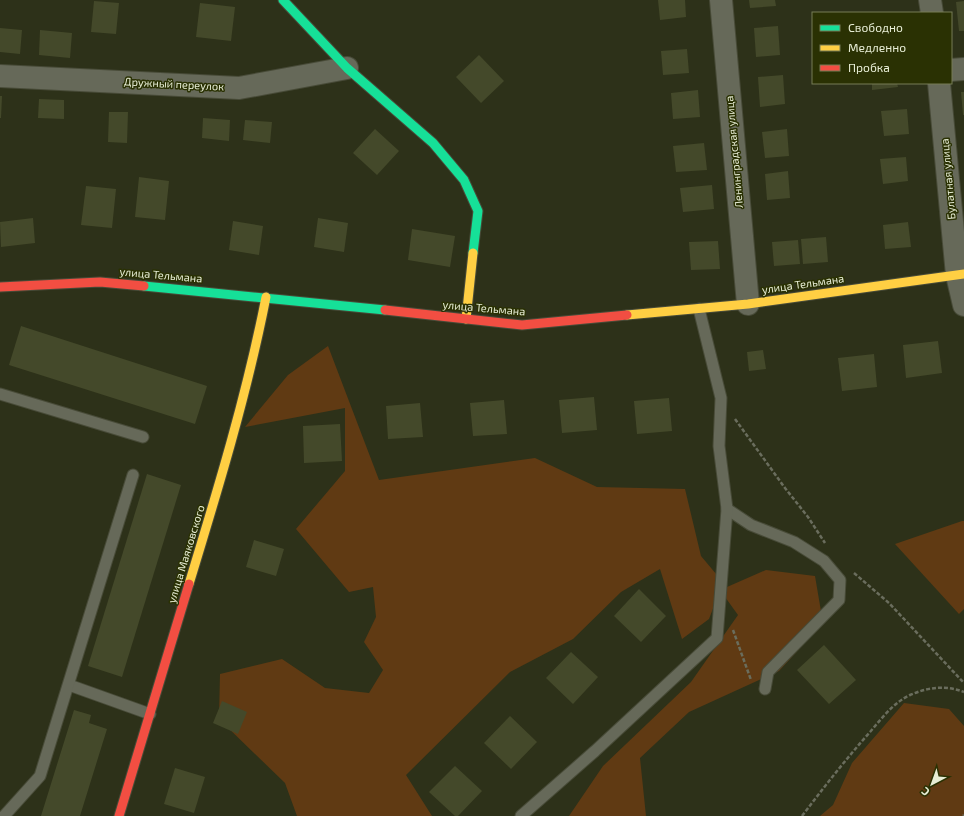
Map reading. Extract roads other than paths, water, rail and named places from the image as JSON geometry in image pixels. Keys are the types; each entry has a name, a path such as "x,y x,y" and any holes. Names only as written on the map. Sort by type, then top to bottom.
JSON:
{"street":[{"path":"283,0 347,68 433,142 464,180 478,211 466,319"},
{"name":"Ленинградская улица","path":"721,0 748,304"},
{"path":"930,0 932,12"},
{"name":"Дружный переулок","path":"0,76 239,88 347,68"},
{"path":"952,70 964,69"},
{"name":"Булатная улица","path":"939,84 964,305"},
{"name":"улица Тельмана","path":"0,287 100,282 266,297 522,325 748,304 961,275"},
{"name":"улица Маяковского","path":"119,816 222,475 254,358 266,297"}],"lane":[{"path":"521,816 595,751 717,638 728,509 719,446 721,398 699,309"},
{"path":"0,394 143,437"},
{"path":"4,816 40,776 133,475"},
{"path":"728,509 751,525 794,542 824,561 840,580 839,600 768,672 765,689"},
{"path":"69,685 150,714"}]}
